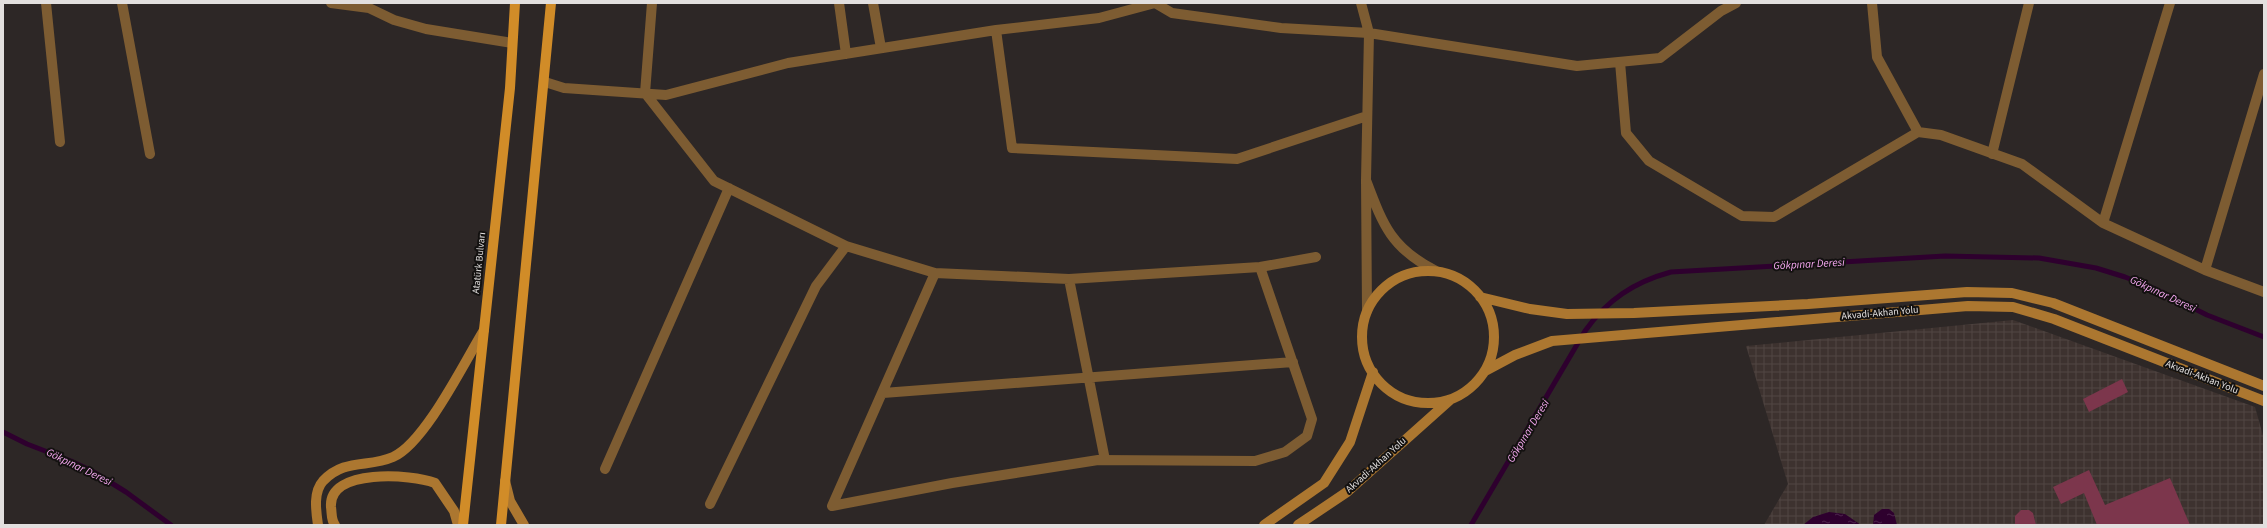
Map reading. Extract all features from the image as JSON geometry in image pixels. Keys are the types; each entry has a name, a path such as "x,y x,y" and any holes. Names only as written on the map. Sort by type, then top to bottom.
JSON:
{"main road":[{"name":"Atatürk Bulvarı","path":"463,525 510,88 515,3"},
{"path":"501,525 545,82 551,3"},
{"path":"1436,271 1456,276 1474,288 1480,297 1486,305 1494,327 1494,350 1485,371 1470,388 1450,400 1427,403 1405,399 1387,388 1372,372 1364,352 1363,332 1368,311 1379,293 1395,280 1414,272 1436,271"},
{"name":"Akvadi-Akhan Yolu","path":"1480,297 1530,309 1567,314 1634,313 1808,304 1967,292 2012,293 2053,303 2264,386"},
{"name":"Akvadi-Akhan Yolu","path":"1485,371 1515,356 1552,341 1968,306 2013,307 2054,319 2264,402"},
{"path":"318,525 315,502 322,482 337,470 355,463 377,462 394,457 408,447 423,429 484,330"},
{"path":"1264,525 1324,483 1350,442 1372,372"},
{"name":"Akvadi-Akhan Yolu","path":"1298,525 1347,492 1450,400"},
{"path":"335,525 332,521 331,503 334,493 342,486 355,480 381,477 407,477 435,483 454,511 458,525"},
{"path":"505,481 510,500 524,525"}],"street":[{"path":"46,3 60,142"},
{"path":"122,3 150,154"},
{"path":"332,3 369,6 394,20 426,29 512,43"},
{"path":"652,3 645,93 714,180 846,246 936,273 1069,279 1260,267 1316,257"},
{"path":"839,3 846,54"},
{"path":"873,3 881,48"},
{"path":"545,82 564,88 666,95 788,63 996,30 1099,18 1155,3 1172,13 1281,28 1369,34 1577,66 1660,58 1721,11 1736,3"},
{"path":"1361,3 1369,34 1366,180 1368,311"},
{"path":"1872,3 1878,57 1918,132"},
{"path":"1992,154 2029,3"},
{"path":"2103,223 2170,3"},
{"path":"996,30 1012,148 1237,159 1367,116"},
{"path":"1620,62 1626,133 1649,161 1742,216 1774,217 1918,132 1941,135 2022,164 2103,223 2205,270 2264,292"},
{"path":"2205,270 2264,74"},
{"path":"1366,180 1381,220 1396,243 1414,260 1436,271"},
{"path":"605,469 728,188"},
{"path":"710,504 816,286 846,246"},
{"path":"936,273 832,506 952,483 1105,460 1255,461 1285,452 1307,436 1312,419 1260,267"},
{"path":"1069,279 1105,460"},
{"path":"882,392 1293,362"}],"shaded area":[{"path":"2013,320 2255,407 2264,439 2264,525 1764,525 1788,484 1746,346"}],"water":[{"path":"1882,509 1889,509 1894,513 1897,525 1873,525 1874,515"},
{"path":"1829,512 1845,514 1861,525 1803,525 1813,517"}],"building":[{"path":"2122,379 2128,392 2089,412 2083,399"},
{"path":"2089,470 2105,505 2170,478 2190,525 2097,525 2084,493 2061,504 2053,487"},
{"path":"2021,510 2029,510 2033,513 2036,525 2015,525 2015,516"}],"waterway":[{"name":"Gökpınar Deresi","path":"1471,525 1585,331 1593,320 1612,301 1633,287 1671,272 1945,256 2039,258 2096,268 2125,277 2153,288 2207,315 2264,337"},
{"name":"Gökpınar Deresi","path":"3,432 27,444 92,471 126,492 171,525"}]}
